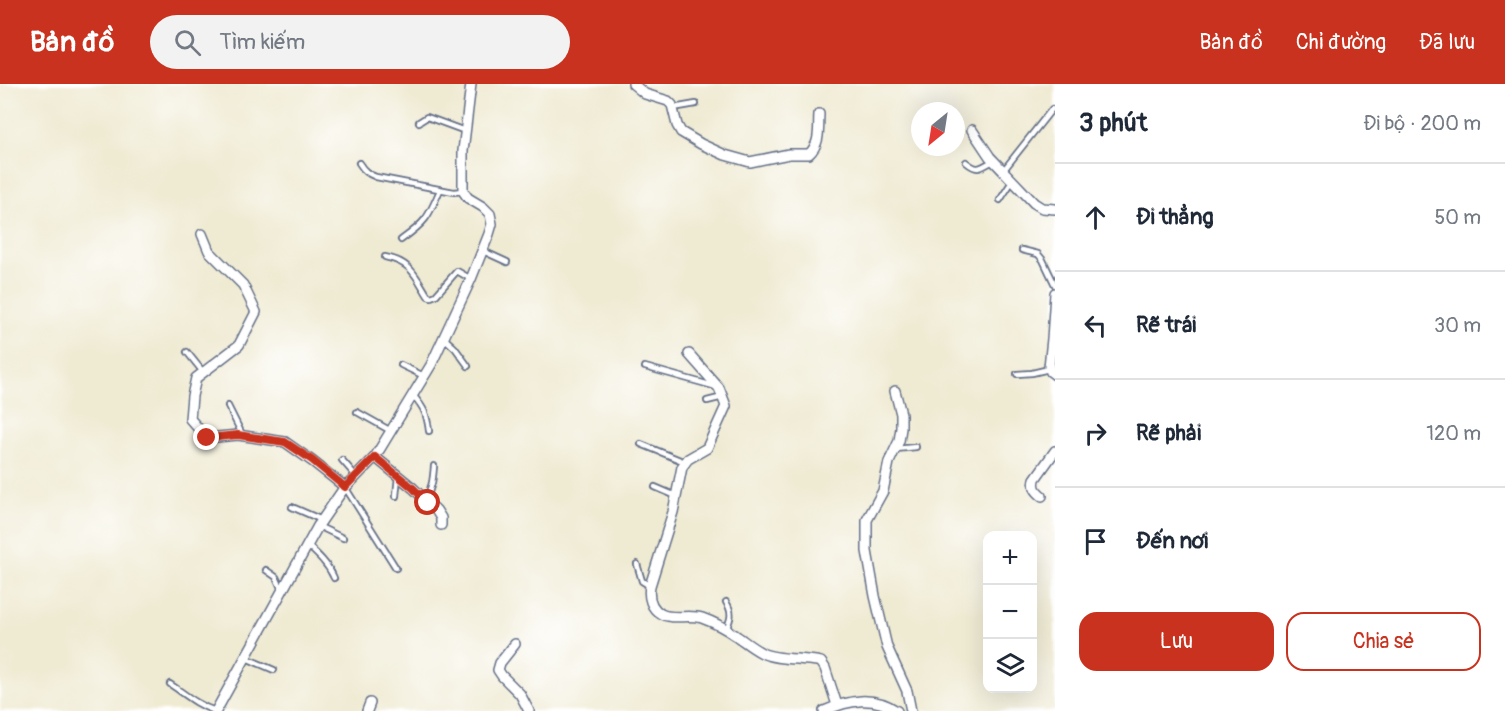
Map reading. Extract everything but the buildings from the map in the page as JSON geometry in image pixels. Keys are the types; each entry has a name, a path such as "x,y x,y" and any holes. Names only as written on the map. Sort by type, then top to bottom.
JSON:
{"street":[{"path":"215,711 320,523 345,487 375,457 413,395 444,338 483,251 492,224 490,214 468,198 463,191 463,151 471,84"},
{"path":"633,84 645,94 668,101 673,108 681,132 725,155 750,162 789,154 809,154 818,140 819,114"},
{"path":"972,130 993,160 1038,206 1055,209"},
{"path":"202,234 209,251 243,285 256,312 238,345 196,378 190,419 207,438 233,435 285,442 312,460 345,487"},
{"path":"1052,372 1055,293"},
{"path":"689,354 719,388 726,406 710,443 704,451 685,462 682,467 668,531 650,586 649,599 657,611 662,614 702,618 766,655 821,662 846,703"},
{"path":"895,391 901,414 899,441 889,462 883,490 868,516 867,551 874,596 887,647 907,691 911,711"},
{"path":"1042,496 1036,490 1035,480 1055,451"},
{"path":"375,457 439,514 441,525"},
{"path":"515,644 500,663 498,670 520,694 529,711"},
{"path":"824,711 846,703 875,701 886,704 897,711"}],"lane":[{"path":"673,108 696,104"},
{"path":"1003,171 1053,109"},
{"path":"419,122 427,117 465,131"},
{"path":"966,162 978,169 993,160"},
{"path":"359,163 368,174 376,177 454,192 463,191"},
{"path":"1000,200 1012,180"},
{"path":"401,240 425,221 440,189"},
{"path":"1022,250 1038,254 1055,285"},
{"path":"483,251 507,262"},
{"path":"385,257 400,261 411,269 428,296 431,297 436,295 457,271 471,279"},
{"path":"444,338 455,348 468,366"},
{"path":"187,352 203,372"},
{"path":"401,365 424,376"},
{"path":"645,367 719,388"},
{"path":"1017,374 1052,372"},
{"path":"413,395 428,417 429,431"},
{"path":"707,401 723,397"},
{"path":"228,406 243,436"},
{"path":"357,412 391,431"},
{"path":"641,444 685,462"},
{"path":"896,449 916,447"},
{"path":"342,460 356,476"},
{"path":"425,500 432,485 434,466"},
{"path":"396,496 398,476"},
{"path":"345,487 396,568"},
{"path":"655,487 676,496"},
{"path":"292,507 343,538"},
{"path":"307,545 326,563 333,578"},
{"path":"637,564 642,581 650,586"},
{"path":"266,570 276,577 282,590"},
{"path":"726,602 731,610 726,630"},
{"path":"246,658 274,670"},
{"path":"170,684 191,700 215,711"}],"route":[{"path":"207,438 238,435 285,442 312,460 345,487 375,457 428,503"}]}
